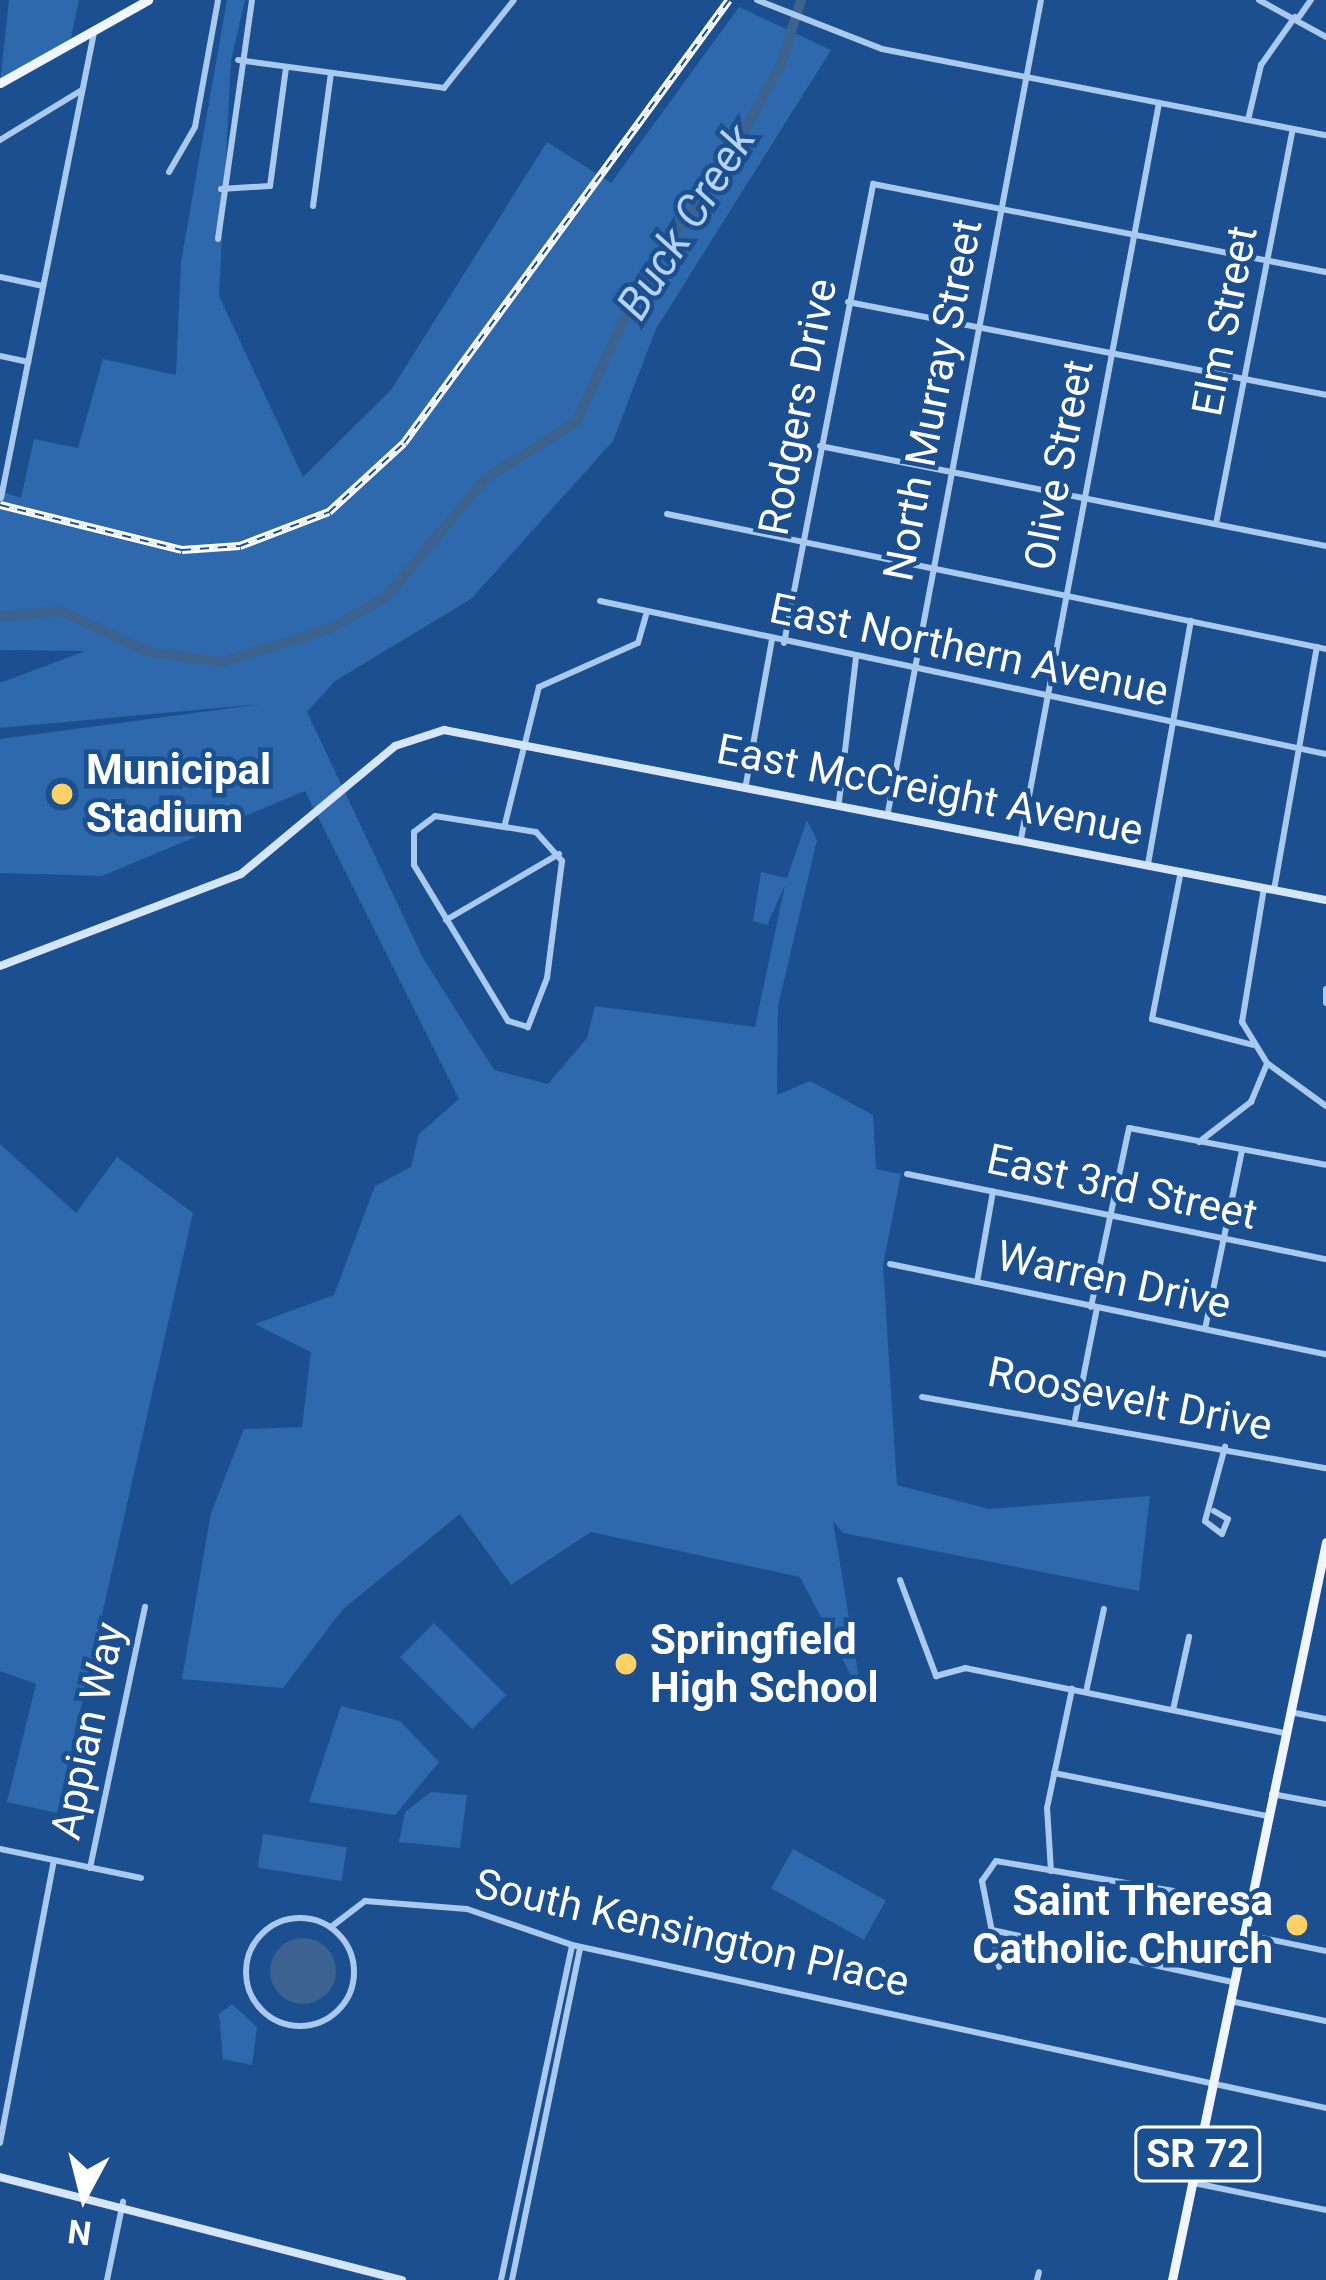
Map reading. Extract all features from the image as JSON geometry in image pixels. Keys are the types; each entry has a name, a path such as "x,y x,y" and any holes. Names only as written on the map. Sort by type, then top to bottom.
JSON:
{"main road":[{"path":"0,83 148,0"},
{"name":"SR 72","path":"1172,2280 1326,1542"}],"street":[{"path":"169,172 195,127 218,0"},
{"path":"218,239 238,60 252,0"},
{"path":"238,60 448,86 514,0"},
{"path":"757,0 836,33 1026,77 1326,135"},
{"name":"North Murray Street","path":"888,812 1041,0"},
{"path":"1259,0 1326,37"},
{"path":"1248,120 1261,65 1311,0"},
{"path":"1,498 95,30"},
{"path":"221,189 270,186 286,67"},
{"path":"313,206 331,73"},
{"path":"0,140 82,90"},
{"name":"Olive Street","path":"1021,839 1160,103"},
{"name":"Elm Street","path":"1216,524 1293,129"},
{"name":"Rodgers Drive","path":"784,643 873,184 1000,208"},
{"path":"1000,208 1326,272"},
{"path":"0,278 43,286"},
{"path":"848,302 1326,395"},
{"path":"0,356 28,362"},
{"path":"820,446 1326,546"},
{"path":"667,514 1321,648 1239,1004 1252,1045 1268,1063 1326,1106"},
{"name":"East Northern Avenue","path":"600,601 646,615 1326,754"},
{"path":"505,824 539,687 638,643 646,615"},
{"path":"1148,865 1191,621"},
{"path":"746,784 772,640"},
{"path":"839,802 856,658"},
{"name":"East McCreight Avenue","path":"0,967 241,874 418,734 522,742 1326,900"},
{"path":"446,814 505,824 542,835 559,854 566,885 540,1014 526,1028 508,1021 414,865 414,832 446,814"},
{"path":"446,920 559,854"},
{"path":"1181,872 1152,1019 1252,1045"},
{"path":"1326,989 1326,1003"},
{"path":"1199,1142 1250,1102 1268,1063"},
{"path":"1075,1419 1107,1215 1129,1128 1326,1165"},
{"path":"1205,1329 1242,1151"},
{"name":"East 3rd Street","path":"907,1174 1326,1259"},
{"path":"976,1283 992,1191"},
{"name":"Warren Drive","path":"890,1264 1326,1354"},
{"name":"Roosevelt Drive","path":"922,1396 1075,1419 1326,1468"},
{"path":"1214,1511 1225,1447"},
{"path":"900,1580 936,1676 964,1668 1285,1733"},
{"name":"Appian Way","path":"90,1868 145,1607"},
{"path":"1086,1692 1104,1609"},
{"path":"1310,1616 1326,1620"},
{"path":"1173,1710 1189,1637"},
{"path":"1051,1871 1054,1773 1072,1689"},
{"path":"1290,1712 1326,1719"},
{"path":"1054,1773 1268,1816"},
{"path":"1272,1794 1326,1804"},
{"path":"0,1850 141,1878"},
{"path":"0,2144 54,1861"},
{"path":"999,1967 989,1863 1250,1904"},
{"name":"South Kensington Place","path":"332,1927 365,1901 457,1907 576,1946 1326,2108"},
{"path":"295,1917 332,1927 355,1975 340,2009 307,2026 270,2017 245,1969 261,1933 295,1917"},
{"path":"992,1930 1233,1982"},
{"path":"1243,1934 1326,1951"},
{"path":"501,2280 576,1946"},
{"path":"512,2280 576,1946"},
{"path":"1229,2001 1326,2021"},
{"path":"0,2176 123,2202 402,2280"},
{"path":"1192,2183 1326,2210"},
{"path":"107,2280 123,2202"}],"shaded area":[{"path":"9,0 79,0 70,43 0,83"},
{"path":"227,0 245,0 231,61 219,296 303,477 391,390 547,142 611,183 739,7 831,50 656,329 613,441 471,599 335,681 307,712 424,960 494,1070 548,1084 587,1038 595,1006 755,1027 785,885 767,925 753,921 761,872 787,878 807,820 817,840 778,1006 777,1095 810,1081 873,1115 876,1169 901,1174 883,1265 897,1485 989,1509 1150,1496 1139,1591 843,1533 833,1521 862,1697 800,1577 591,1532 511,1585 460,1514 343,1609 283,1688 182,1679 211,1513 244,1429 302,1427 311,1352 255,1324 334,1295 375,1186 411,1167 419,1134 459,1099 305,791 102,876 0,873 0,739 262,704 0,728 0,683 85,651 0,650 0,491 21,498 34,439 78,448 103,359 176,375 181,262"},
{"path":"0,1144 76,1213 117,1157 193,1213 57,1813 7,1802 36,1684 0,1671"},
{"path":"434,1623 506,1695 472,1729 400,1657"},
{"path":"341,1706 400,1721 439,1762 395,1815 309,1802"},
{"path":"431,1792 467,1795 460,1848 399,1842 405,1812"},
{"path":"263,1834 347,1847 342,1881 258,1868"},
{"path":"793,1849 886,1900 864,1940 771,1888"},
{"path":"303,1938 326,1948 336,1971 326,1994 303,2004 280,1994 270,1971 280,1948"},
{"path":"232,2004 257,2027 252,2065 223,2059 219,2014"}],"waterway":[{"name":"Buck Creek","path":"0,617 61,611 149,652 223,662 331,628 386,597 486,478 576,422 646,272 726,164 781,64 801,0"}],"railway":[{"path":"0,505 182,550 240,546 329,512 404,443 729,0"}],"place":[{"name":"Municipal Stadium","path":"62,794"},
{"name":"Springfield High School","path":"626,1664"},
{"name":"Saint Theresa Catholic Church","path":"1297,1925"}]}
